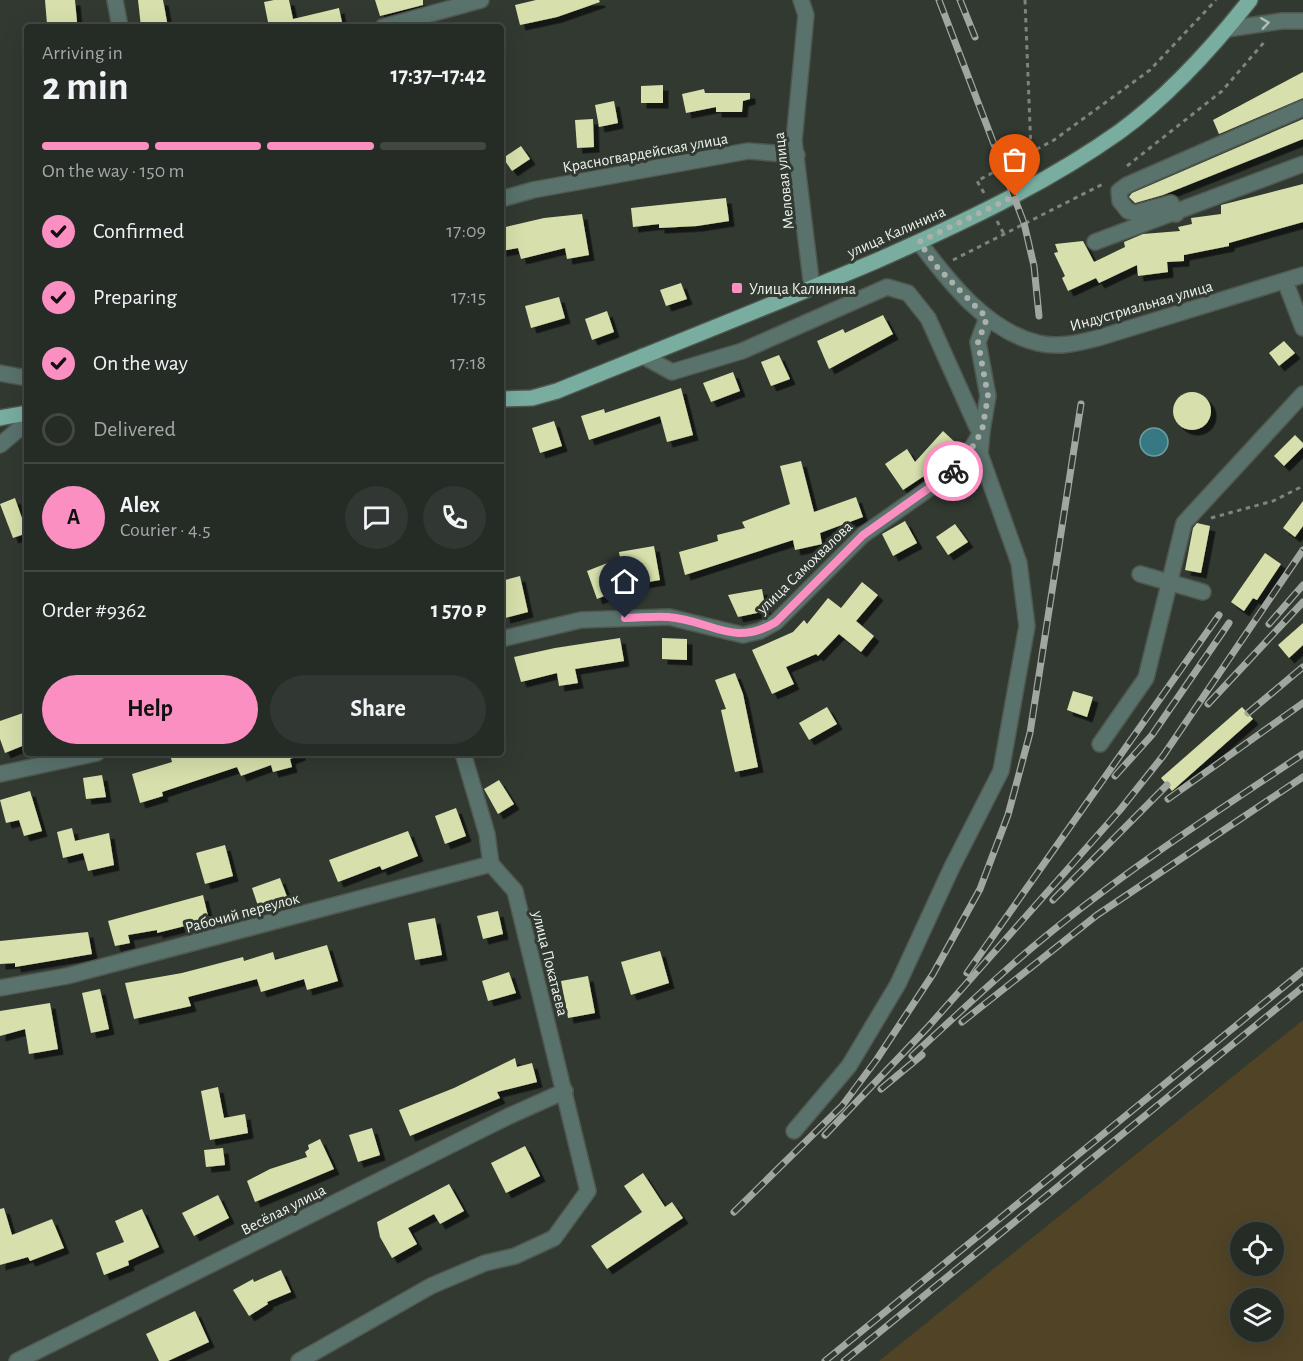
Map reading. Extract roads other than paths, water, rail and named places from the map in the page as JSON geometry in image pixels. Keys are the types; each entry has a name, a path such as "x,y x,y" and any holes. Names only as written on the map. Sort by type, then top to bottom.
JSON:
{"main road":[{"name":"улица Калинина","path":"504,399 531,398 557,390 643,356 919,242 1015,196 1060,171 1121,131 1176,84 1227,29 1250,0"},
{"path":"0,418 24,414"}],"street":[{"path":"115,0 119,24"},
{"path":"394,24 480,0"},
{"name":"Меловая улица","path":"801,0 806,15 796,94 794,141 812,288"},
{"path":"1227,29 1282,21 1303,21"},
{"path":"1176,213 1171,202 1135,213 1128,212 1120,201 1119,191 1127,185 1303,108"},
{"name":"Красногвардейская улица","path":"504,198 533,190 748,151 797,155"},
{"path":"1095,242 1303,164"},
{"name":"Индустриальная улица","path":"919,242 938,268 987,318 1016,335 1039,344 1069,345 1303,275"},
{"path":"1285,281 1303,328"},
{"path":"643,356 672,372 742,351 887,287 908,293 928,318 977,427 982,431 980,454 1019,563 1027,626 1001,771 952,867 898,984 849,1066 794,1131"},
{"name":"улица Самохвалова","path":"504,638 581,620 669,617 743,635 760,632 776,622 863,535 961,466 982,431 988,396 978,342 987,318"},
{"path":"0,373 24,377"},
{"path":"1100,744 1146,678 1184,523 1303,394"},
{"path":"0,445 24,425"},
{"path":"1140,574 1203,592"},
{"path":"0,774 83,756"},
{"path":"464,756 487,834 491,864"},
{"name":"Рабочий переулок","path":"0,988 68,976 491,864"},
{"name":"улица Покатаева","path":"299,1361 431,1286 485,1263 515,1256 554,1238 588,1191 514,891 491,864"},
{"name":"Весёлая улица","path":"17,1361 507,1117 565,1091"}],"water":[{"path":"1154,428 1164,432 1168,442 1164,452 1154,456 1144,452 1140,442 1144,432"}],"railway":[{"path":"939,0 1024,223 1034,266 1039,316"},
{"path":"960,0 975,37"},
{"path":"734,1212 842,1106 877,1059 933,974 980,889 1008,815 1030,733 1081,404"},
{"path":"825,1135 928,1027 1120,810 1163,756 1303,550"},
{"path":"1269,624 1303,585"},
{"path":"1208,704 1303,602"},
{"path":"967,973 1219,615"},
{"path":"1115,776 1152,735 1229,623"},
{"path":"1248,713 1303,667"},
{"path":"1168,799 1303,703"},
{"path":"912,1056 1007,969 1103,891 1303,754"},
{"path":"962,1022 1097,915 1303,777"},
{"path":"1053,900 1167,785"},
{"path":"825,1361 1303,971"},
{"path":"844,1361 1303,987"},
{"path":"881,1089 922,1055"}],"place":[{"name":"Улица Калинина","path":"737,288"}]}
